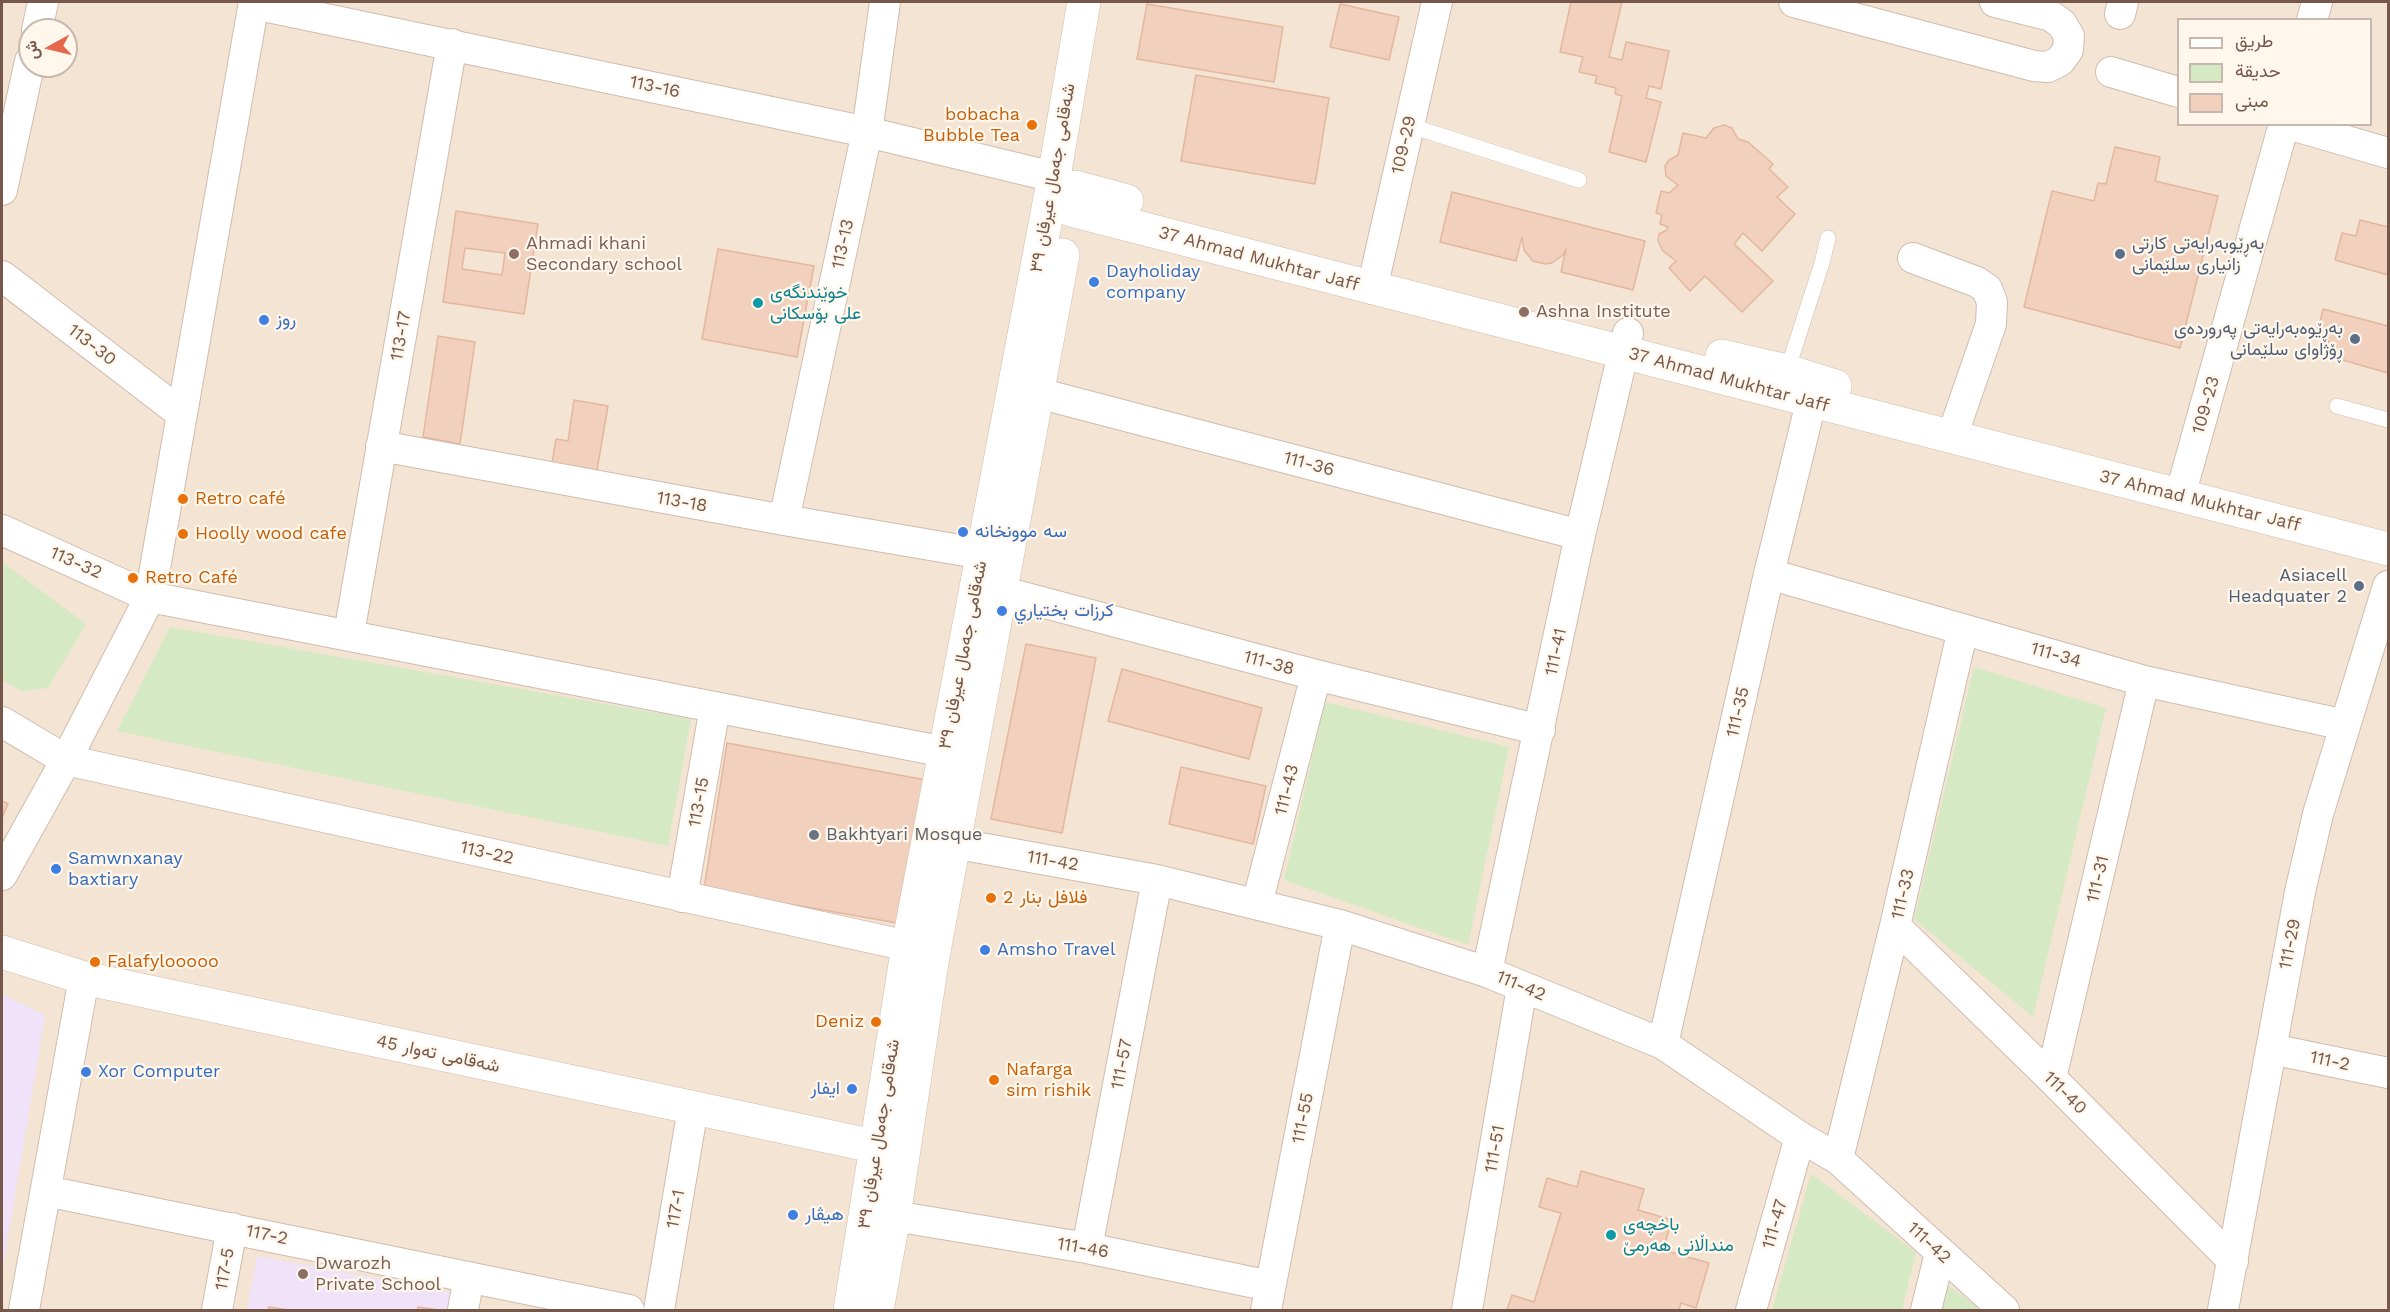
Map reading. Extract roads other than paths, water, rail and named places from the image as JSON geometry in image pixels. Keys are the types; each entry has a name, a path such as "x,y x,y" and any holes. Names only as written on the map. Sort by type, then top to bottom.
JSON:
{"street":[{"path":"40,18 43,2"},
{"name":"113-13","path":"784,520 867,132 885,2"},
{"name":"شەقامی جەمال عیرفان ٣٩","path":"877,1311 894,1216 932,962 1038,393 1067,191 1084,2"},
{"name":"شەقامی جەمال عیرفان ٣٩","path":"850,1311 878,1147 908,946 983,554 1067,191 1107,2"},
{"name":"109-29","path":"1374,279 1437,2"},
{"path":"1794,2 2034,66 2048,67 2060,61 2068,50 2069,36 2062,24 2051,16 1995,2"},
{"path":"2313,18 2317,2"},
{"path":"2,875 66,760 150,597 254,3"},
{"name":"113-16","path":"254,3 867,132 1067,191"},
{"name":"113-17","path":"350,628 452,44"},
{"path":"2111,72 2177,92"},
{"path":"2,190 26,78"},
{"name":"109-23","path":"2185,478 2285,126"},
{"path":"2293,126 2388,153"},
{"name":"37 Ahmad Mukhtar Jaff","path":"1067,191 1374,279 1625,343 1958,419 2388,528"},
{"path":"1912,258 1977,282 1986,289 1992,302 1990,324 1958,419"},
{"name":"113-30","path":"2,276 182,414"},
{"name":"111-41","path":"1487,972 1580,535 1625,343"},
{"name":"37 Ahmad Mukhtar Jaff","path":"1805,385 2388,549"},
{"name":"111-35","path":"1663,1044 1769,574 1805,385"},
{"name":"111-36","path":"1038,393 1580,535"},
{"name":"113-18","path":"381,446 983,554"},
{"name":"113-32","path":"2,530 150,597 945,752"},
{"name":"111-34","path":"1769,574 2144,681 2345,725"},
{"name":"111-29","path":"2223,1311 2300,892 2318,814 2388,586"},
{"name":"111-38","path":"1000,591 1316,675 1540,730"},
{"name":"111-33","path":"1838,1159 1895,926 1963,629"},
{"name":"111-43","path":"1257,904 1316,675"},
{"name":"111-31","path":"2051,1078 2144,681"},
{"name":"113-15","path":"682,897 715,707"},
{"name":"113-22","path":"2,722 66,760 908,946"},
{"name":"111-42","path":"953,843 1157,880 1341,926 1487,972 1663,1044 1800,1137 1838,1159 2004,1311"},
{"name":"111-57","path":"1087,1248 1157,880"},
{"name":"111-55","path":"1268,1298 1341,926"},
{"name":"111-40","path":"1895,926 2051,1078 2233,1261"},
{"name":"شەقامی تەوار 45","path":"2,952 84,978 878,1147"},
{"path":"24,1311 84,978"},
{"name":"111-51","path":"1467,1311 1522,987"},
{"name":"111-2","path":"2271,1049 2388,1073"},
{"name":"117-1","path":"659,1311 693,1108"},
{"name":"111-47","path":"1750,1311 1800,1137"},
{"name":"117-2","path":"46,1191 629,1311"},
{"name":"111-46","path":"894,1216 1087,1248 1268,1298"},
{"name":"117-5","path":"218,1311 232,1228"},
{"path":"1926,1311 1940,1253"},
{"path":"463,1311 469,1277"}],"lane":[{"path":"1408,125 1579,180"},
{"path":"1805,385 1822,263 1828,238"},
{"path":"2337,406 2388,420"}],"place":[{"name":"bobacha Bubble Tea","path":"1032,125"},
{"name":"Ahmadi khani Secondary school","path":"514,254"},
{"name":"بەڕێوبەرایەتی کارتی زانیاری سلێمانی","path":"2120,254"},
{"name":"Dayholiday company","path":"1094,282"},
{"name":"خوێندنگەی علی بۆسکانی","path":"758,303"},
{"name":"Ashna Institute","path":"1524,312"},
{"name":"روز","path":"264,320"},
{"name":"بەڕێوەبەرایەتی پەروردەی ڕۆژاوای سلێمانی","path":"2355,339"},
{"name":"Retro café","path":"183,499"},
{"name":"سه موونخانه","path":"963,532"},
{"name":"Hoolly wood cafe","path":"183,534"},
{"name":"Retro Café","path":"133,578"},
{"name":"Asiacell Headquater 2","path":"2359,586"},
{"name":"كرزات بختياري","path":"1002,611"},
{"name":"Bakhtyari Mosque","path":"814,835"},
{"name":"Samwnxanay baxtiary","path":"56,869"},
{"name":"فلافل بنار 2","path":"991,898"},
{"name":"Amsho Travel","path":"985,950"},
{"name":"Falafylooooo","path":"95,962"},
{"name":"Deniz","path":"876,1022"},
{"name":"Xor Computer","path":"86,1072"},
{"name":"Nafarga sim rishik","path":"994,1080"},
{"name":"ايفار","path":"852,1089"},
{"name":"هيڤار","path":"793,1215"},
{"name":"باخچەی منداڵانی هەرمێ","path":"1611,1235"},
{"name":"Dwarozh Private School","path":"303,1274"}]}
